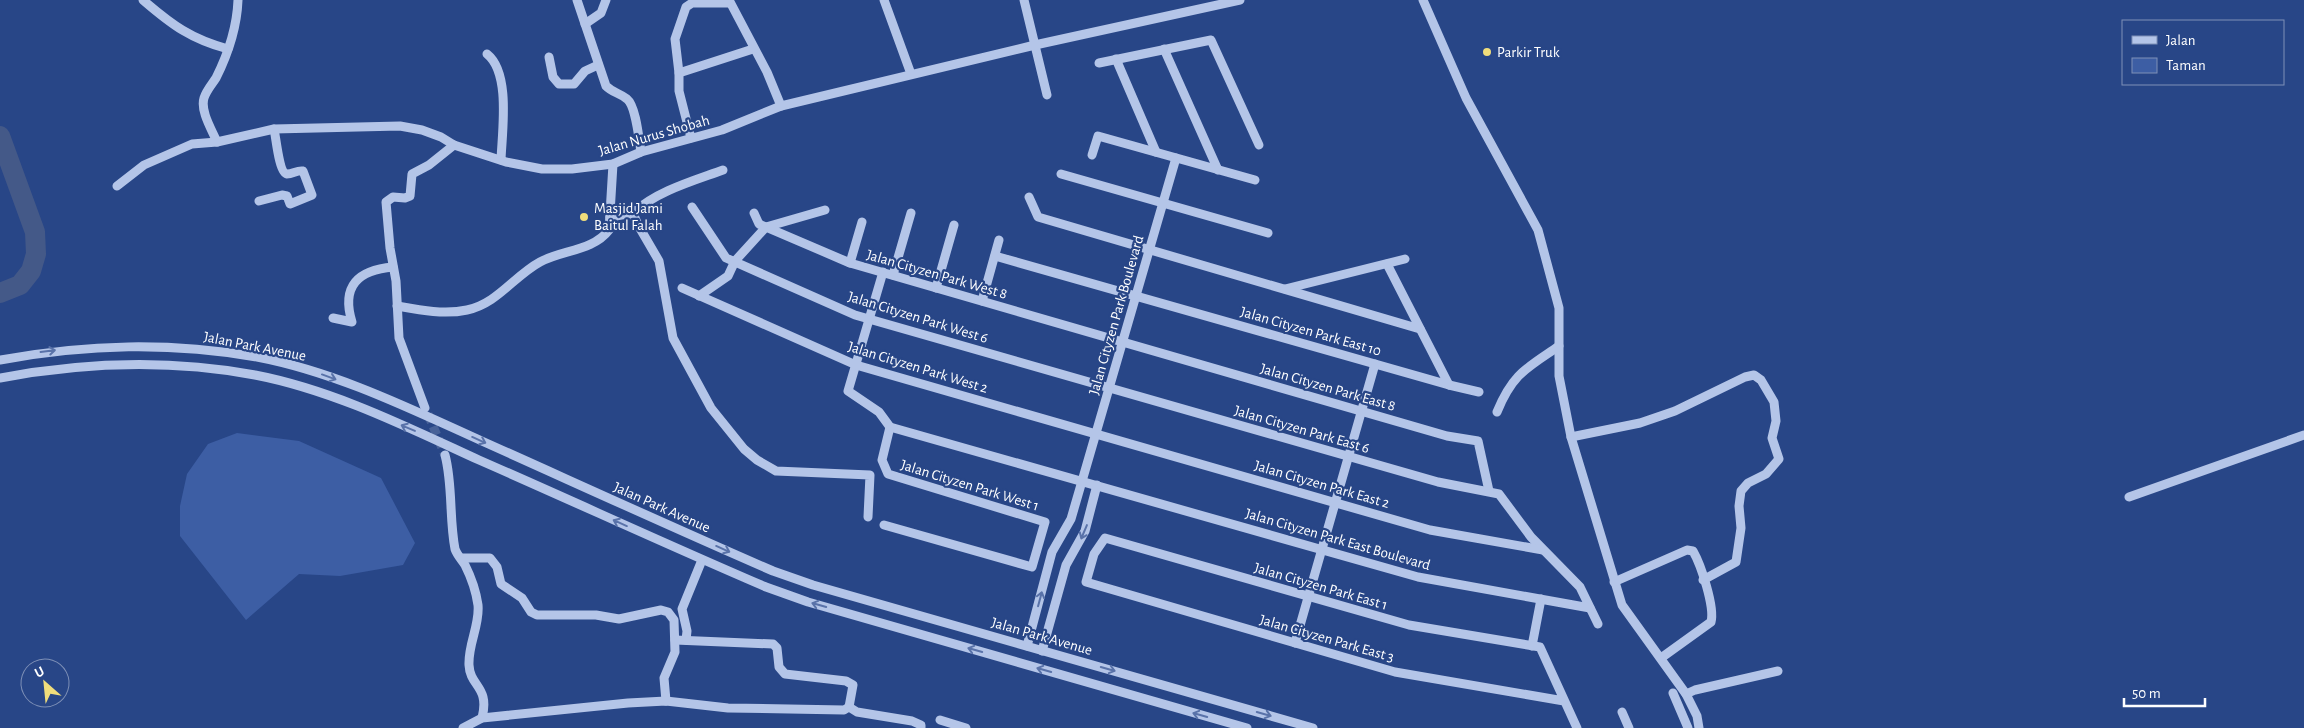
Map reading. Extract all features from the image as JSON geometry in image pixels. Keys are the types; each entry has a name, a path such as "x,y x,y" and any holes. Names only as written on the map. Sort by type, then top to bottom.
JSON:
{"street":[{"path":"143,0 172,25 186,34 203,42 228,48"},
{"path":"217,142 204,109 204,98 216,77 228,48 237,13 238,0"},
{"path":"577,0 606,86 611,92 626,98 630,103 641,152"},
{"path":"585,24 601,13 606,0"},
{"path":"884,0 911,74"},
{"path":"1024,0 1047,95"},
{"name":"Jalan Nurus Shobah","path":"117,186 144,166 192,144 217,142 274,129 400,126 422,130 441,137 454,146 501,160 542,169 572,169 613,164 641,152 722,130 781,106 1036,45 1240,0"},
{"path":"1423,0 1466,98 1538,230 1559,308 1559,376 1571,437 1583,470 1591,506 1622,605 1686,694 1697,716 1699,728"},
{"path":"691,138 679,91 675,39 686,7 692,3 730,1 781,106"},
{"path":"1099,63 1211,40 1259,145"},
{"path":"678,73 753,49"},
{"path":"1164,49 1218,170"},
{"path":"487,54 496,62 503,95 501,160"},
{"path":"549,58 553,77 559,84 574,84 585,71 598,65"},
{"path":"1116,60 1156,152"},
{"path":"259,201 282,195 287,196 290,204 312,195 302,171 286,174 284,172 274,129"},
{"path":"1092,155 1098,136 1255,180"},
{"path":"425,408 399,338 386,202 393,197 405,198 410,196 412,174 454,146"},
{"name":"Jalan Cityzen Park Boulevard","path":"1027,646 1052,552 1071,518 1176,158"},
{"path":"397,306 442,312 466,311 497,297 525,272 540,262 558,253 598,241 609,230 613,164"},
{"path":"610,217 633,212 642,204 680,186 723,170"},
{"path":"1061,174 1268,233"},
{"path":"1028,197 1038,217 1420,329"},
{"name":"Jalan Cityzen Park West 6","path":"692,207 726,258 856,315 1109,388"},
{"path":"699,296 728,276 735,261 766,227 825,210"},
{"path":"633,212 638,225 659,261 673,338 711,408 744,449 756,460 776,471 870,475 868,518"},
{"path":"893,275 911,212"},
{"name":"Jalan Cityzen Park West 8","path":"754,213 759,224 850,263 1122,342"},
{"path":"850,263 862,222"},
{"path":"936,288 954,225"},
{"path":"982,301 999,240"},
{"name":"Jalan Cityzen Park East 10","path":"995,256 1479,392"},
{"path":"1285,289 1405,259"},
{"path":"1387,264 1449,385"},
{"path":"332,318 352,322 348,310 350,288 370,270 393,267"},
{"path":"883,272 848,391 879,412 890,427"},
{"name":"Jalan Cityzen Park West 2","path":"682,288 856,365 1096,434"},
{"name":"Jalan Cityzen Park East 8","path":"1122,342 1447,436 1478,441 1489,491"},
{"name":"Jalan Park Avenue","path":"0,360 44,352 99,346 159,346 259,358 308,370 361,389 773,571 813,585 1312,728"},
{"path":"1497,412 1505,391 1514,379 1559,346"},
{"path":"210,368 212,351"},
{"name":"Jalan Park Avenue","path":"0,378 47,369 100,364 158,363 255,375 303,387 354,406 766,587 808,602 1247,728"},
{"path":"1295,643 1375,364"},
{"path":"1571,437 1640,423 1675,410 1745,377 1754,375 1758,377 1774,402 1776,421 1772,438 1779,459 1766,474 1748,483 1741,491 1739,506 1741,528 1736,562 1703,580"},
{"name":"Jalan Cityzen Park East 6","path":"1109,388 1438,482 1489,491"},
{"name":"Jalan Cityzen Park West 1","path":"884,525 1032,567 1045,522 888,474 882,460 890,427"},
{"name":"Jalan Cityzen Park East Boulevard","path":"890,427 1418,577 1590,608"},
{"name":"Jalan Cityzen Park East 2","path":"1096,434 1430,530 1543,550"},
{"path":"2129,497 2304,435"},
{"path":"445,455 449,471 450,506 456,552 471,577 478,605 478,620 469,664 470,672 482,692 484,700 482,718"},
{"path":"1042,651 1066,565 1085,532 1097,485"},
{"path":"1489,491 1499,494 1531,537 1580,587 1598,624"},
{"path":"637,530 644,514"},
{"name":"Jalan Cityzen Park East 1","path":"1086,582 1094,554 1105,538 1409,625 1532,646"},
{"path":"1614,582 1687,550 1693,551 1697,558 1710,603 1711,622 1661,658"},
{"path":"461,558 468,560 483,556 490,558 497,567 501,584 522,598 531,612 537,615 596,615 619,619 661,610 668,612 674,620 675,652 664,678 666,701"},
{"path":"686,640 687,631 682,609 702,560"},
{"name":"Jalan Cityzen Park East 3","path":"1086,582 1395,672 1564,701"},
{"path":"1540,599 1532,646 1540,647 1577,728"},
{"path":"943,641 948,624"},
{"path":"463,728 482,718 628,703 666,701 728,708 844,710 849,707 853,685 846,681 785,674 779,667 778,648 773,644 675,640"},
{"path":"1686,694 1695,690 1778,671"},
{"path":"1673,693 1688,728"},
{"path":"849,707 857,712 912,721 920,725 921,728"},
{"path":"1622,712 1629,728"},
{"path":"940,720 952,726 966,728"}],"green space":[{"path":"237,433 299,441 381,478 415,543 403,565 340,576 299,574 246,620 180,536 180,506 187,474 208,444"}],"waterway":[{"path":"0,136 35,232 36,254 31,271 20,285 0,293"}],"tunnel":[{"path":"428,414 445,455"}],"place":[{"name":"Parkir Truk","path":"1487,52"},
{"name":"Masjid Jami Baitul Falah","path":"584,217"}]}
